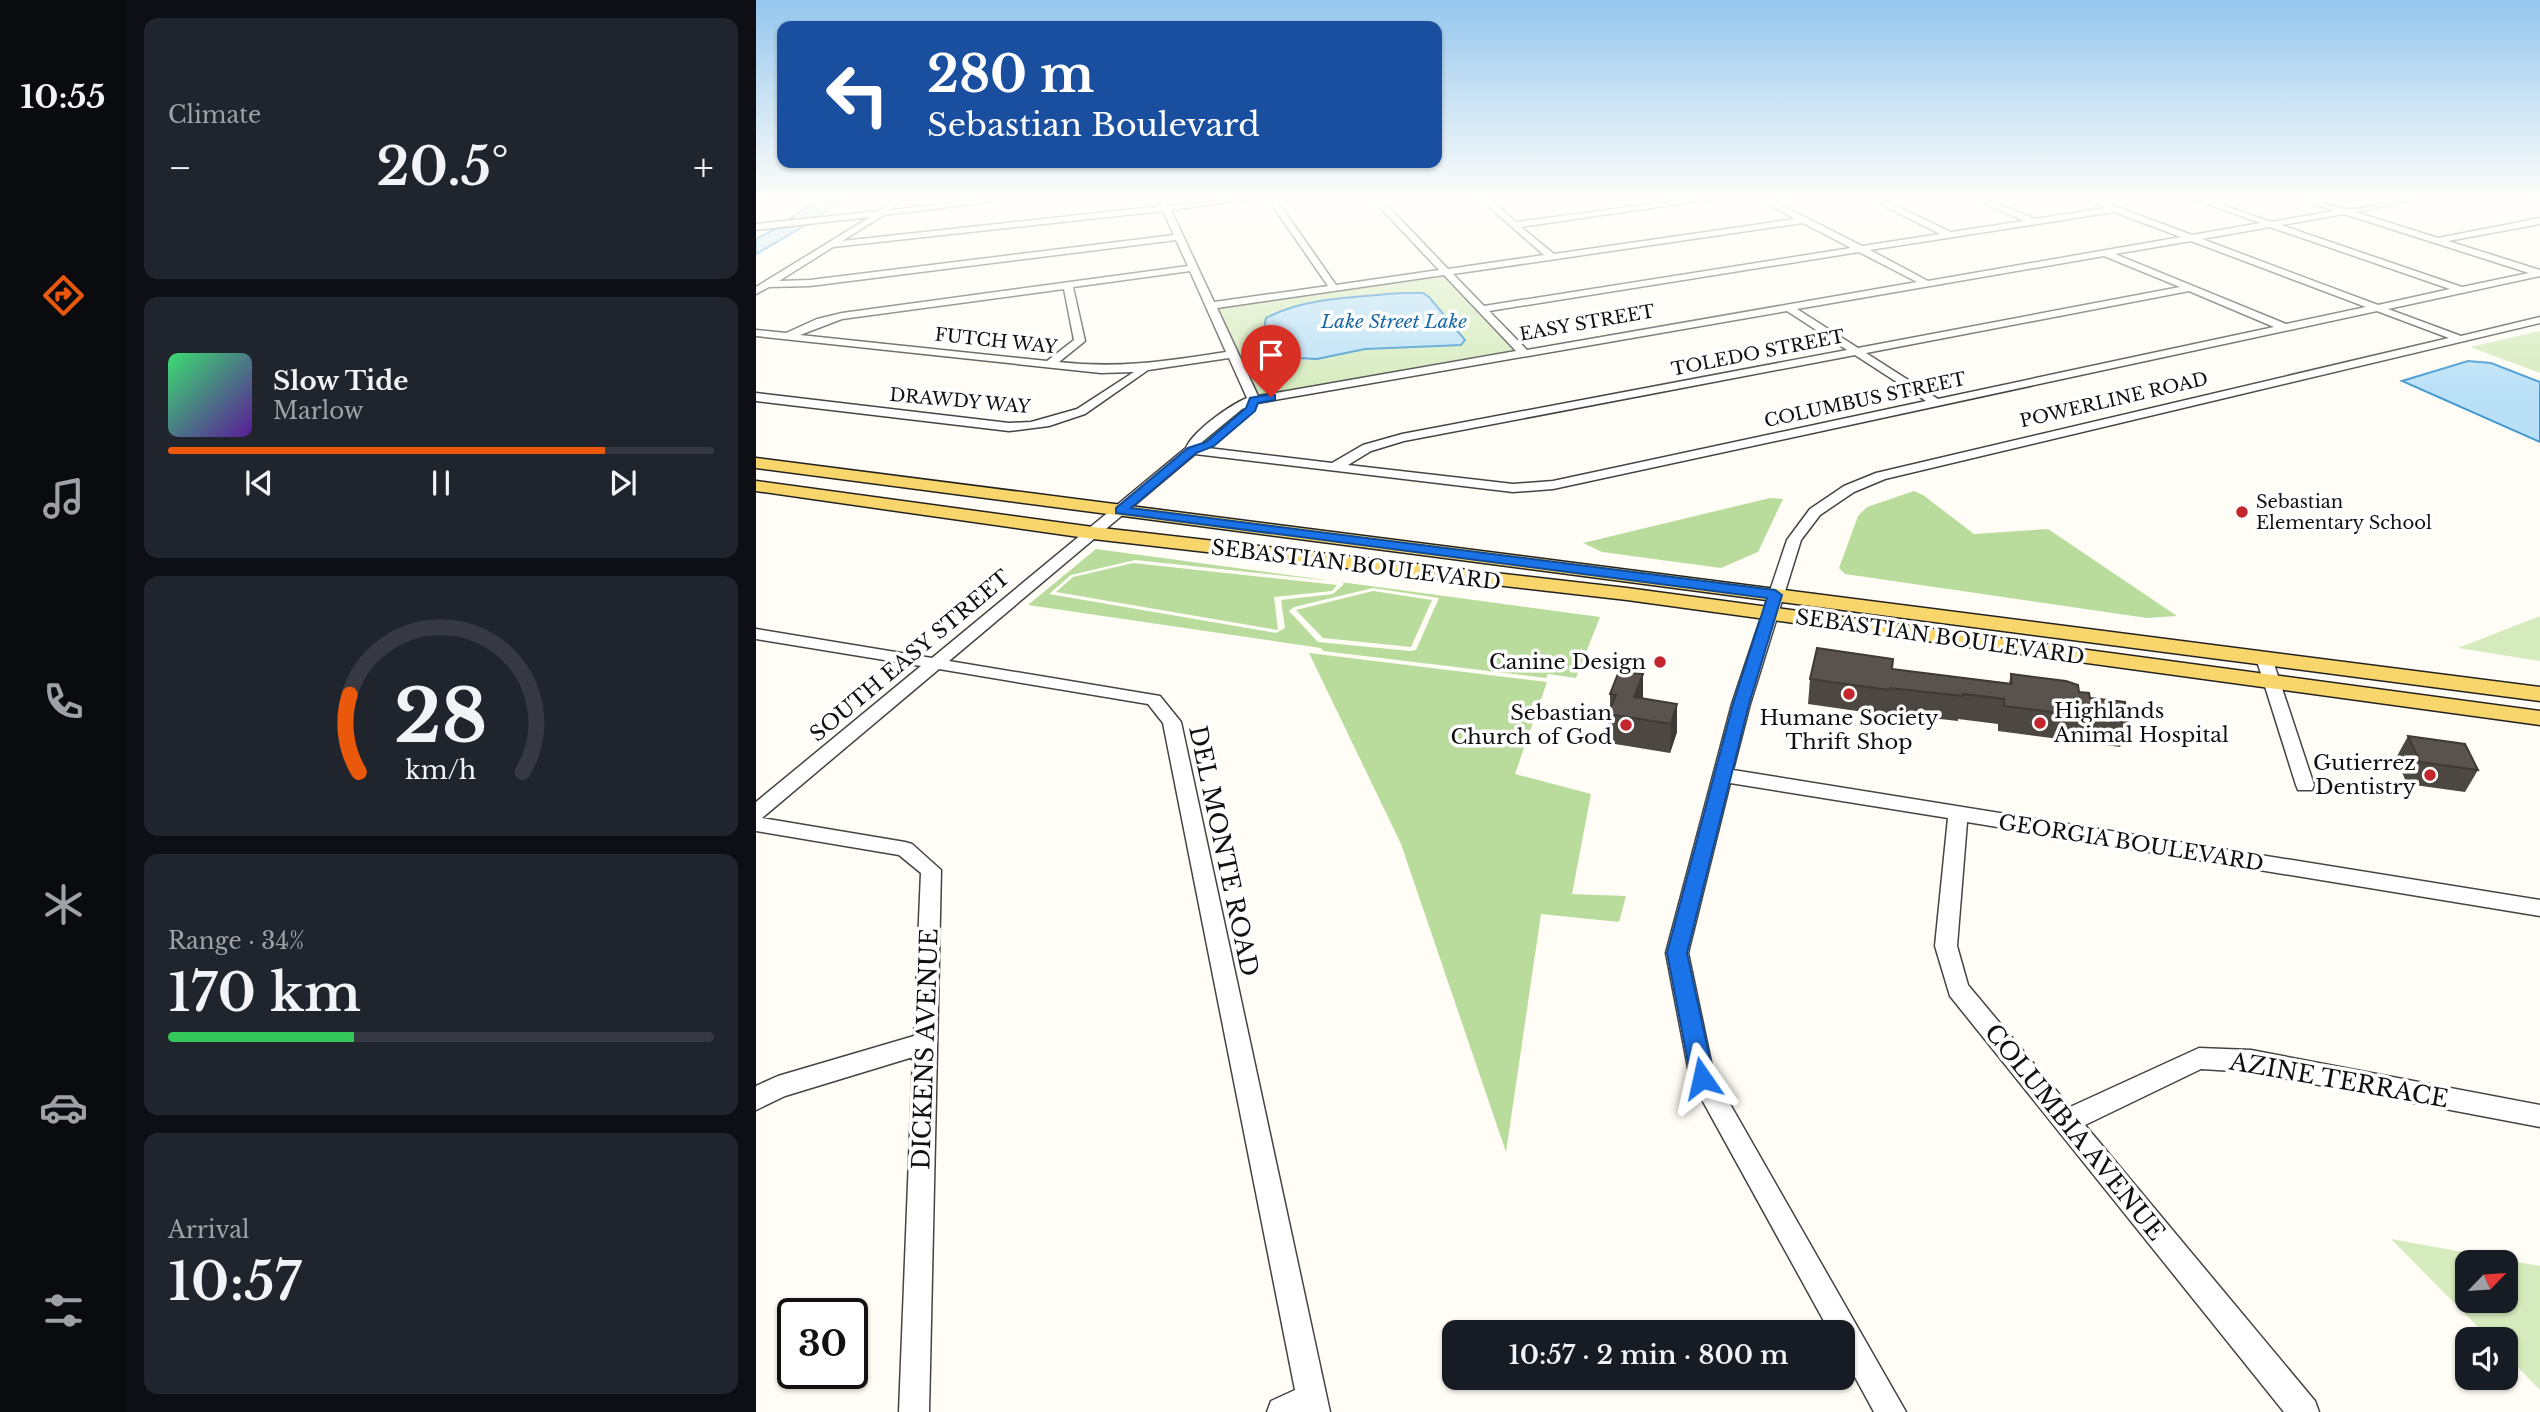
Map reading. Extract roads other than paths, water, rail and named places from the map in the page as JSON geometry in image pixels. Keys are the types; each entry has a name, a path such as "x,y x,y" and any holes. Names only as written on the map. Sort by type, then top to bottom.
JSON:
{"main road":[{"name":"SEBASTIAN BOULEVARD","path":"756,463 1120,510 1772,604 2273,682 2540,718"},
{"name":"SEBASTIAN BOULEVARD","path":"756,486 1093,533 1627,594 1772,604 2264,658 2540,694"}],"street":[{"path":"756,291 797,265"},
{"path":"767,284 810,283 955,265"},
{"path":"1093,533 1192,450 1210,444 1251,409 1254,401 1191,265"},
{"path":"1318,265 1333,287"},
{"path":"1441,265 1524,353"},
{"path":"1210,306 1490,265"},
{"path":"1483,309 1764,265"},
{"path":"1889,265 1927,284"},
{"name":"EASY STREET","path":"1254,401 2037,265"},
{"path":"2135,265 2286,328"},
{"path":"2262,265 2460,339"},
{"path":"2389,265 2461,290"},
{"path":"2514,265 2540,273"},
{"path":"788,336 821,321 842,316 1193,268"},
{"name":"COLUMBUS STREET","path":"1192,450 1513,488 1553,485 2540,273"},
{"path":"1050,364 1080,341 1068,285"},
{"name":"TOLEDO STREET","path":"1336,466 1367,448 1402,438 2191,288"},
{"path":"1789,308 1935,402"},
{"name":"POWERLINE ROAD","path":"1891,1412 1702,1078 1677,953 1723,775 1772,604 1794,540 1815,512 1849,489 1881,476 2540,320"},
{"name":"FUTCH WAY","path":"756,333 1101,370 1142,368 1232,354"},
{"name":"DRAWDY WAY","path":"756,397 1009,427 1037,426 1067,420 1085,412 1142,371 1142,368"},
{"name":"SOUTH EASY STREET","path":"756,814 1093,533"},
{"name":"DEL MONTE ROAD","path":"758,636 1154,700 1172,722 1313,1405"},
{"path":"2264,658 2305,785"},
{"name":"GEORGIA BOULEVARD","path":"1723,775 2540,908"},
{"name":"COLUMBIA AVENUE","path":"1958,815 1945,946 1958,989 2304,1412"},
{"name":"DICKENS AVENUE","path":"756,824 905,849 931,870 914,1412"},
{"path":"756,1099 778,1087 924,1043"},
{"name":"AZINE TERRACE","path":"2067,1121 2199,1058 2251,1060 2540,1116"},
{"path":"1282,1412 1313,1405"}],"water":[{"name":"Lake Street Lake","path":"1423,293 1429,297 1465,340 1461,345 1365,349 1317,359 1298,358 1276,348 1264,328 1266,318 1298,306 1332,299"},
{"path":"2468,361 2491,363 2540,382 2540,442 2402,381"}],"place":[{"name":"Sebastian Elementary School","path":"2242,512"},
{"name":"Canine Design","path":"1660,662"},
{"name":"Humane Society Thrift Shop","path":"1849,694"},
{"name":"Highlands Animal Hospital","path":"2040,723"},
{"name":"Sebastian Church of God","path":"1626,725"},
{"name":"Gutierrez Dentistry","path":"2430,775"}]}
